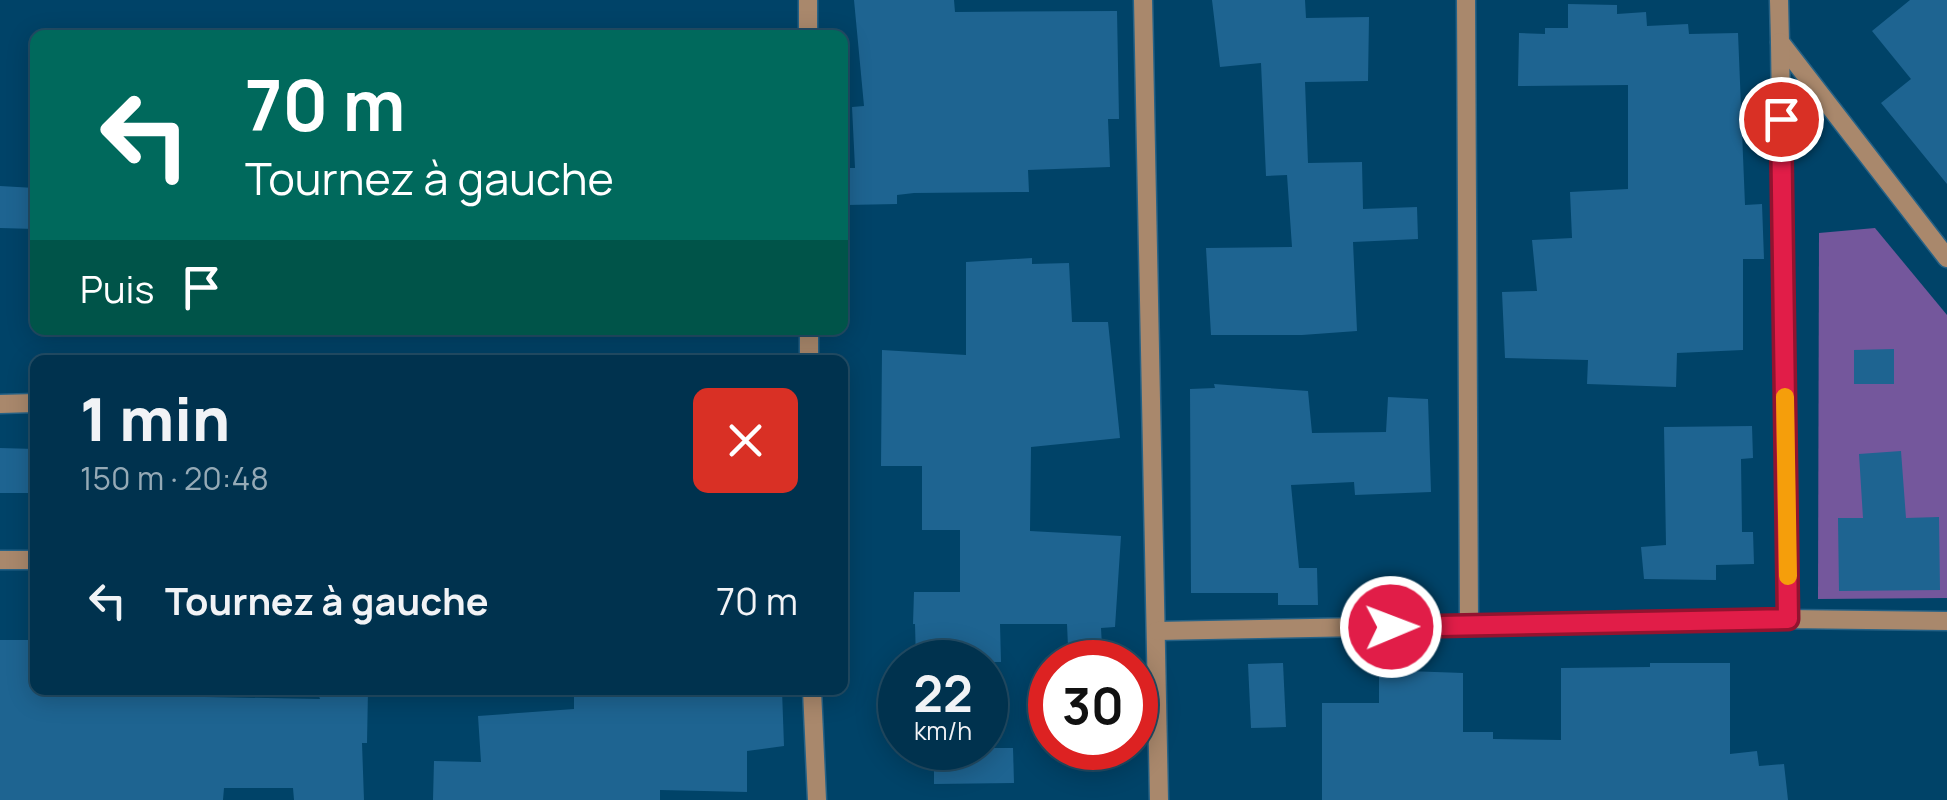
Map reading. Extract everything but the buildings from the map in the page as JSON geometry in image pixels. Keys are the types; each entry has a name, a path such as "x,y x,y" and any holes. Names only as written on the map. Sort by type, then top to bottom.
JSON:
{"street":[{"path":"808,0 808,30"},
{"path":"1143,0 1160,800"},
{"path":"1466,0 1469,626"},
{"path":"1780,0 1788,619"},
{"path":"1780,42 1947,258"},
{"path":"0,404 30,403"},
{"path":"0,560 30,560"},
{"path":"1158,631 1788,619 1947,621"},
{"path":"812,695 818,800"}],"shaded area":[{"path":"1875,228 1947,315 1947,598 1818,599 1819,233"}],"slow traffic":[{"path":"1785,397 1788,576"}],"route":[{"path":"1391,627 1788,619 1781,119"}]}
